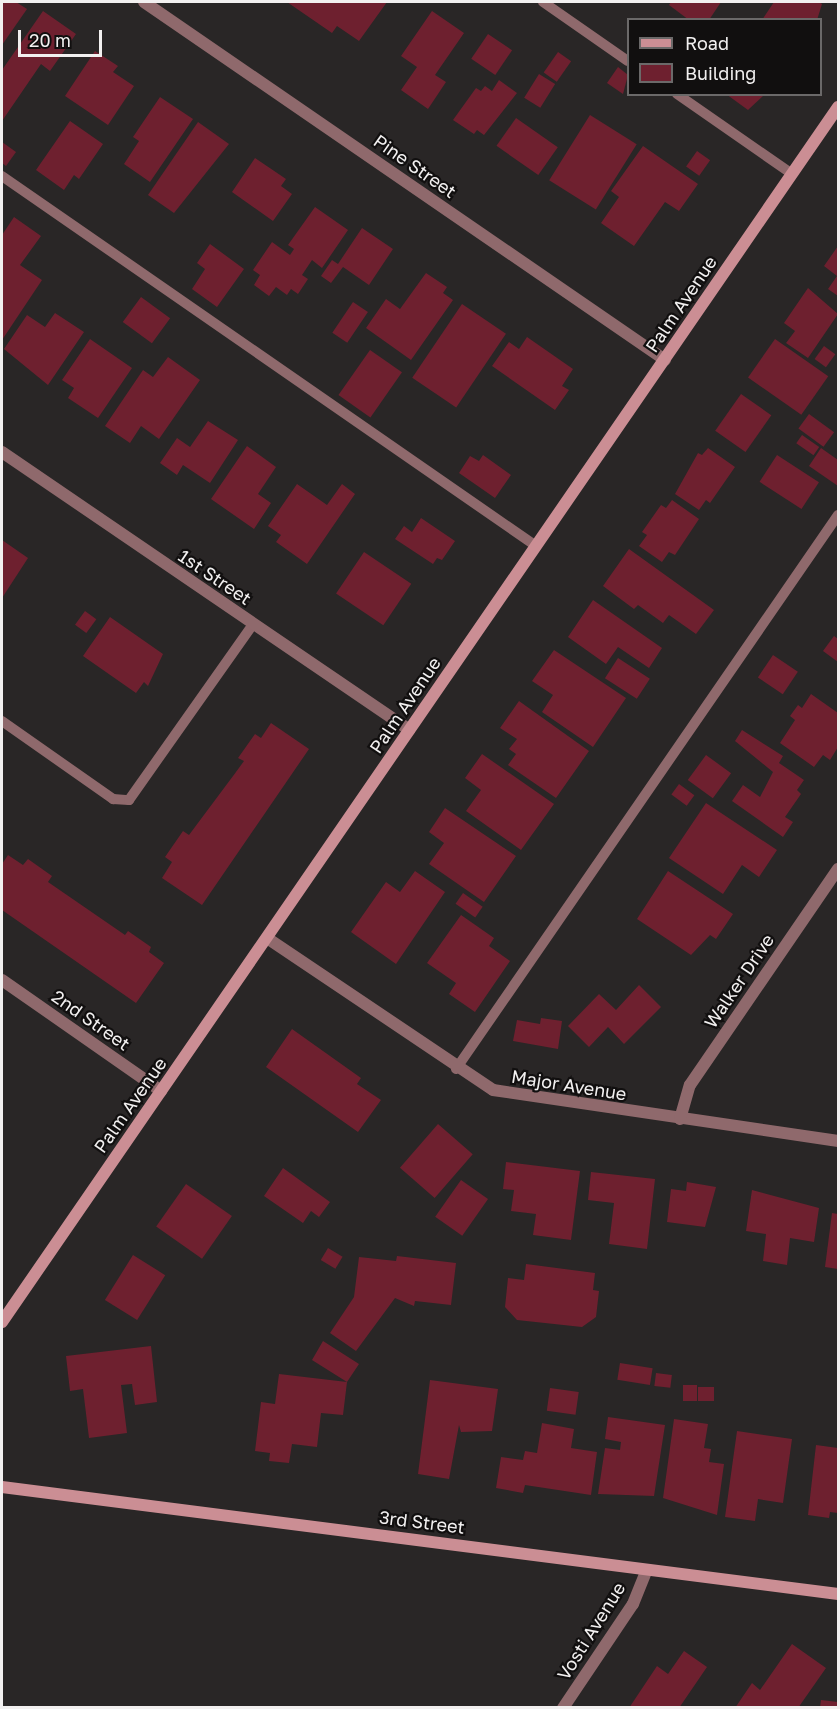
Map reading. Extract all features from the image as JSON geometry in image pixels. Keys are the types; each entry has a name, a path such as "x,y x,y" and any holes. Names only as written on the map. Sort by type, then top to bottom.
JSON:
{"street":[{"name":"Pine Street","path":"144,2 665,360"},
{"name":"Palm Avenue","path":"2,1322 838,107"},
{"name":"1st Street","path":"2,452 410,730"},
{"name":"Walker Drive","path":"680,1119 690,1084 838,869"},
{"name":"Major Avenue","path":"267,938 456,1069 506,1094 838,1141"},
{"name":"2nd Street","path":"2,980 161,1090"},
{"name":"3rd Street","path":"2,1487 838,1594"},
{"name":"Vosti Avenue","path":"563,1707 633,1604 646,1571"}],"lane":[{"path":"543,2 627,60"},
{"path":"680,96 792,174"},
{"path":"2,176 536,546"},
{"path":"456,1069 838,515"},
{"path":"2,721 113,799 129,800 253,624"}],"building":[{"path":"2,2 16,2 27,9 2,45"},
{"path":"287,2 387,2 359,41 337,26 332,33"},
{"path":"671,2 721,2 710,18 686,18 669,5"},
{"path":"774,2 819,2 822,4 818,18 763,18"},
{"path":"43,11 76,34 50,71 41,64 2,121 2,70"},
{"path":"432,11 464,33 435,75 446,82 428,109 401,90 417,67 401,56"},
{"path":"488,34 512,50 495,75 471,59"},
{"path":"95,51 118,66 113,72 134,86 108,125 65,96"},
{"path":"558,52 571,61 557,82 544,72"},
{"path":"618,67 627,74 623,94 607,83"},
{"path":"539,74 555,84 540,108 524,98"},
{"path":"499,80 517,93 484,135 477,130 474,134 453,120 476,88 481,91 485,86 492,91"},
{"path":"729,96 763,96 748,110"},
{"path":"160,97 193,119 150,182 124,164 139,141 133,137"},
{"path":"590,115 637,144 596,209 549,180"},
{"path":"516,118 558,147 538,175 496,146"},
{"path":"70,121 103,144 79,179 74,175 64,190 36,170"},
{"path":"198,122 229,144 174,213 148,195"},
{"path":"2,142 16,152 6,166 2,163"},
{"path":"643,146 698,184 679,211 665,202 634,246 601,223 619,197 611,191"},
{"path":"697,151 710,160 699,176 686,167"},
{"path":"255,158 286,179 281,186 292,194 273,221 232,192"},
{"path":"315,207 348,230 322,268 312,260 302,275 308,279 298,294 291,289 287,295 276,287 269,296 254,285 260,275 253,270 272,242 290,255 294,249 288,245"},
{"path":"14,217 41,236 20,265 42,280 2,340 2,235"},
{"path":"362,228 393,249 369,285 343,267 331,283 321,276 332,260 338,264"},
{"path":"210,244 244,269 217,307 192,289 205,269 197,263"},
{"path":"838,246 838,296 828,289 837,276 824,266"},
{"path":"426,273 447,287 443,293 453,300 411,360 366,328 386,299 400,309"},
{"path":"808,288 838,314 808,358 786,343 795,331 784,323"},
{"path":"141,297 170,318 152,343 123,322"},
{"path":"353,302 368,312 347,343 332,333"},
{"path":"462,304 506,334 456,407 412,378"},
{"path":"55,313 84,332 48,385 4,349 27,315 45,327"},
{"path":"527,337 573,369 562,386 569,390 555,410 492,366 509,342 519,349"},
{"path":"90,339 132,368 98,418 68,398 74,388 62,380"},
{"path":"775,339 828,376 801,415 748,378"},
{"path":"824,346 835,354 826,367 815,359"},
{"path":"370,350 402,372 370,417 338,395"},
{"path":"168,357 200,380 159,439 141,426 130,443 105,426 143,370 153,377"},
{"path":"741,394 771,415 745,452 715,431"},
{"path":"809,414 834,432 823,447 798,429"},
{"path":"208,421 238,440 210,483 183,465 177,475 160,463 177,438 190,447"},
{"path":"802,435 819,447 813,455 796,443"},
{"path":"247,446 276,467 258,494 271,503 254,529 211,499"},
{"path":"708,448 735,467 710,503 706,500 699,510 675,494 698,453 702,455"},
{"path":"821,448 838,460 838,486 809,466"},
{"path":"483,455 511,475 495,498 459,473 470,456 479,461"},
{"path":"777,455 819,482 802,509 760,482"},
{"path":"297,484 327,505 342,484 355,494 307,564 276,542 281,535 268,526"},
{"path":"672,500 699,519 675,555 669,552 662,562 639,546 647,535 642,532 661,505 666,508"},
{"path":"421,518 455,541 442,560 437,558 433,564 395,539 404,526 412,532"},
{"path":"2,540 28,558 2,598"},
{"path":"629,549 714,610 696,634 669,615 663,623 638,605 634,609 603,586"},
{"path":"364,552 411,584 383,625 336,593"},
{"path":"593,600 662,648 649,668 618,647 606,664 568,637"},
{"path":"85,611 96,619 86,633 75,625"},
{"path":"110,617 163,654 148,686 144,682 136,693 83,656"},
{"path":"834,636 838,639 838,662 823,651"},
{"path":"554,650 626,698 593,747 542,712 553,695 532,681"},
{"path":"773,655 798,672 783,694 758,677"},
{"path":"618,658 650,679 637,699 605,678"},
{"path":"811,694 838,713 838,747 830,760 823,755 814,767 780,743 795,720 790,716 798,705 802,708"},
{"path":"519,701 589,751 556,798 508,765 516,754 509,749 517,739 500,728"},
{"path":"271,723 309,749 202,905 162,878 172,862 165,857 183,831 189,835 236,772 244,761 238,758 255,734 261,738"},
{"path":"742,730 783,756 779,763 804,780 797,790 801,794 785,817 793,822 783,837 732,801 743,785 760,797 773,772 735,741"},
{"path":"482,754 554,804 521,850 466,811 481,790 465,778"},
{"path":"706,755 731,773 713,798 688,780"},
{"path":"679,784 694,795 687,806 671,795"},
{"path":"706,803 777,850 759,877 742,865 723,894 669,858"},
{"path":"445,808 516,856 484,902 429,864 444,843 429,832"},
{"path":"8,855 23,865 28,859 52,876 48,882 125,935 128,931 151,947 149,952 164,963 136,1003 2,910 2,864"},
{"path":"415,871 445,892 396,964 351,932 386,882 400,892"},
{"path":"668,871 733,914 716,939 710,935 691,955 637,919"},
{"path":"463,893 483,907 475,917 456,904"},
{"path":"461,915 494,938 489,946 510,961 475,1012 449,994 456,983 427,963"},
{"path":"639,985 661,1007 624,1044 608,1027 589,1047 568,1026 599,994 616,1010"},
{"path":"541,1018 562,1021 558,1049 513,1041 517,1020 540,1024"},
{"path":"292,1029 361,1078 357,1084 381,1100 358,1132 266,1067"},
{"path":"438,1124 473,1154 435,1198 400,1168"},
{"path":"506,1162 580,1171 571,1240 533,1235 536,1214 511,1211 514,1190 503,1189"},
{"path":"283,1168 330,1202 319,1217 311,1211 303,1223 264,1196"},
{"path":"591,1172 655,1179 647,1249 609,1244 614,1203 588,1200"},
{"path":"461,1180 488,1199 462,1236 435,1217"},
{"path":"687,1182 716,1187 705,1227 667,1222 671,1189 686,1191"},
{"path":"186,1184 232,1216 202,1259 156,1227"},
{"path":"752,1190 819,1208 814,1242 790,1238 787,1265 763,1261 766,1234 746,1231"},
{"path":"832,1213 838,1214 838,1269 825,1267"},
{"path":"328,1248 343,1257 335,1269 321,1260"},
{"path":"133,1255 165,1275 137,1320 105,1300"},
{"path":"397,1256 456,1263 451,1305 415,1301 414,1306 395,1298 356,1351 330,1333 354,1297 359,1257 396,1261"},
{"path":"526,1264 595,1273 593,1290 599,1291 596,1317 582,1327 517,1320 505,1307 508,1278 524,1280"},
{"path":"323,1341 359,1364 347,1382 312,1360"},
{"path":"151,1346 157,1402 135,1405 132,1384 121,1385 127,1433 89,1438 83,1389 70,1391 66,1356"},
{"path":"620,1363 653,1368 650,1385 617,1380"},
{"path":"656,1373 672,1375 670,1388 654,1386"},
{"path":"279,1374 347,1382 343,1415 321,1413 317,1447 292,1444 289,1463 269,1461 270,1453 255,1451 261,1402 275,1404"},
{"path":"430,1380 498,1389 492,1431 461,1432 459,1425 449,1479 418,1474"},
{"path":"683,1385 697,1385 697,1401 683,1401"},
{"path":"698,1387 714,1387 714,1401 698,1401"},
{"path":"550,1388 579,1392 576,1415 547,1411"},
{"path":"608,1417 665,1425 654,1496 598,1494 605,1448 620,1450 621,1442 605,1439"},
{"path":"674,1419 708,1424 704,1448 711,1449 709,1462 724,1464 717,1515 663,1498"},
{"path":"542,1423 574,1429 571,1448 597,1452 591,1495 525,1485 523,1493 496,1488 501,1457 523,1460 525,1451 537,1453"},
{"path":"737,1431 792,1439 783,1503 758,1499 755,1521 725,1517"},
{"path":"816,1445 838,1448 838,1513 830,1512 829,1518 808,1515"},
{"path":"792,1644 826,1668 798,1708 735,1708 752,1683 760,1690"},
{"path":"684,1651 707,1667 679,1708 629,1708 657,1666 668,1674"},
{"path":"821,1700 838,1702 838,1708 820,1708"}]}
